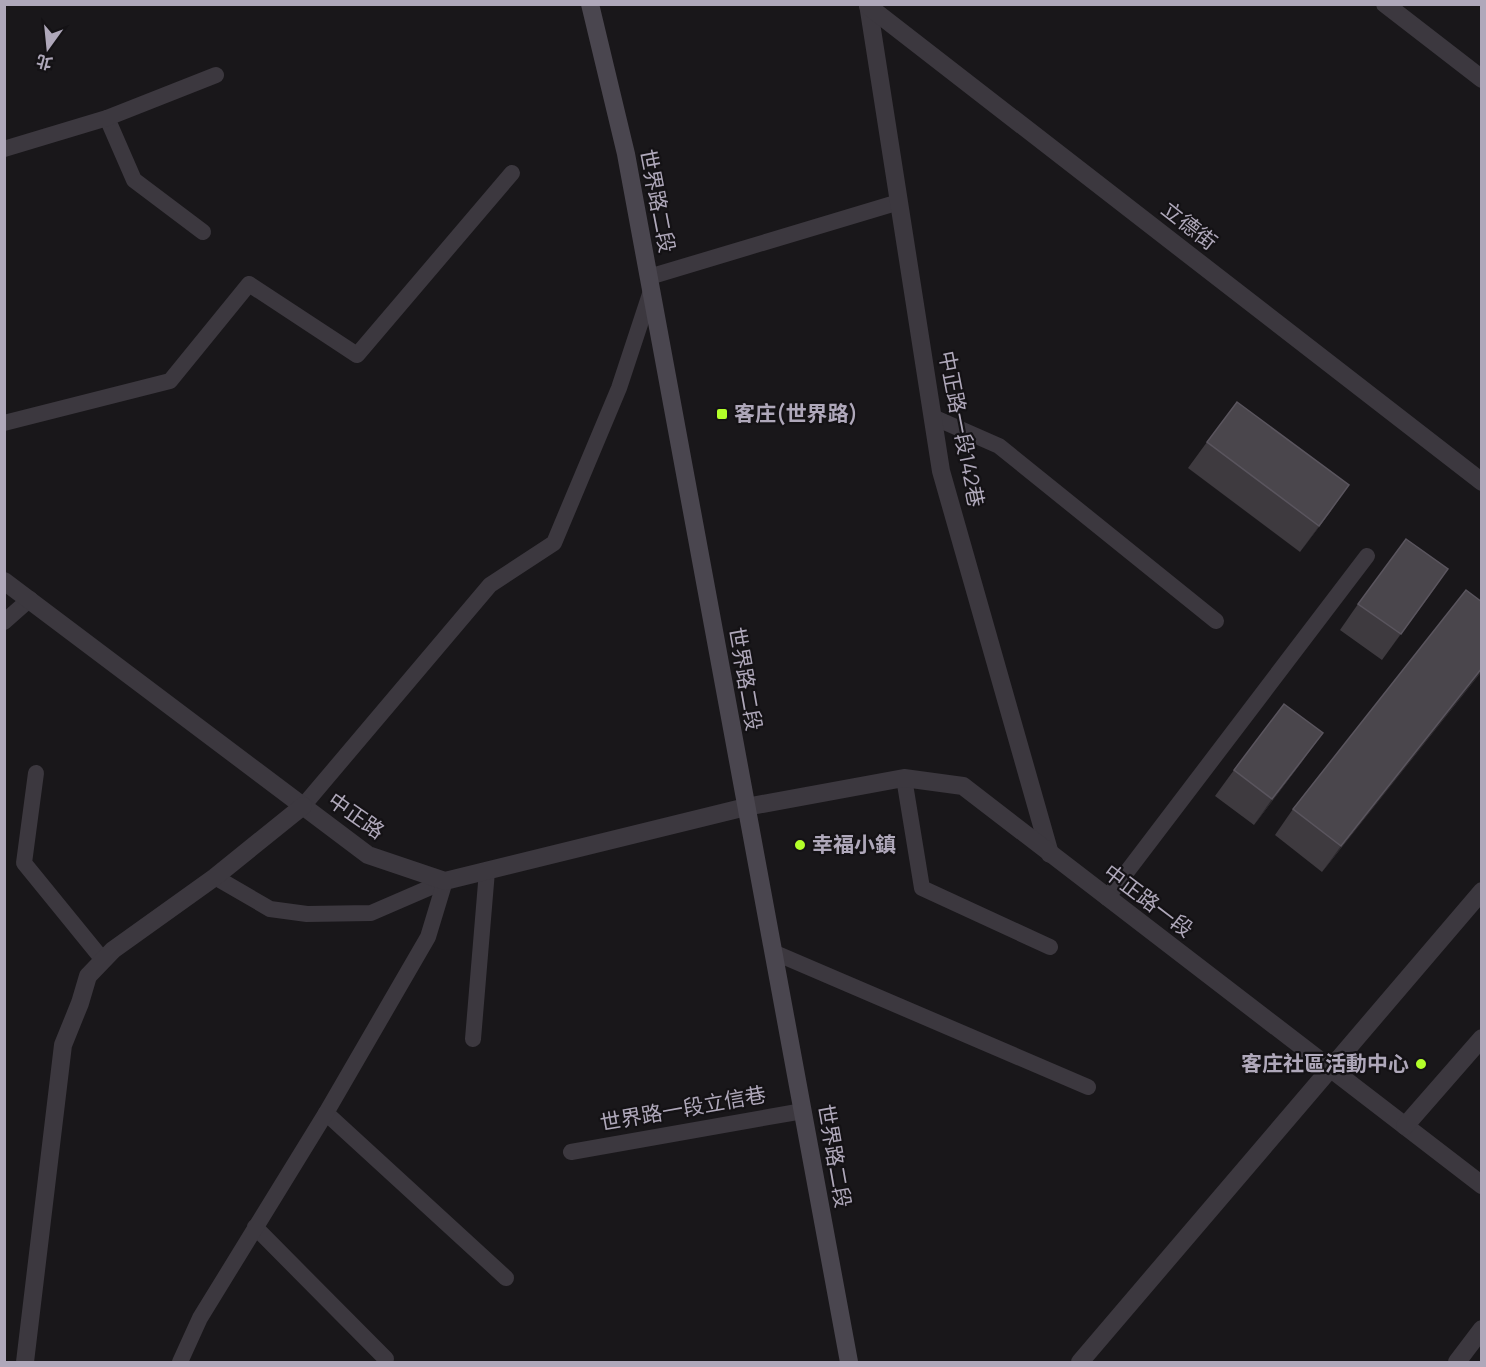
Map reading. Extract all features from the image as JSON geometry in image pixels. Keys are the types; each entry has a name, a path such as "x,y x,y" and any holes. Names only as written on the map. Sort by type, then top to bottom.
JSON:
{"main road":[{"name":"世界路二段","path":"590,4 626,154 849,1362"}],"street":[{"path":"1385,4 1482,79"},
{"name":"中正路一段142巷","path":"868,5 941,471 1050,854"},
{"name":"立德街","path":"868,5 1482,482"},
{"name":"中正路","path":"4,580 368,855 445,882"},
{"name":"中正路一段","path":"746,807 904,778 963,786 1482,1185"},
{"path":"25,1362 63,1045 80,1003 88,975 113,950 215,877 303,806"},
{"path":"445,882 746,807"},
{"path":"1080,1362 1482,891"},
{"path":"1405,1126 1482,1038"},
{"path":"1457,1362 1482,1329"}],"lane":[{"path":"4,149 107,118 216,75"},
{"path":"107,118 134,180 203,232"},
{"path":"4,423 170,381 249,284 357,355 512,172"},
{"path":"303,806 490,585 554,543 619,388 650,284 899,202"},
{"path":"933,417 999,446 1216,621"},
{"path":"1107,898 1367,556"},
{"path":"4,622 30,599"},
{"path":"36,773 24,863 103,960"},
{"path":"904,778 922,888 1050,947"},
{"path":"473,1039 488,871"},
{"path":"215,877 270,909 307,914 371,913 445,882"},
{"path":"180,1362 200,1318 326,1113 428,938 445,882"},
{"path":"773,952 1088,1087"},
{"name":"世界路一段立信巷","path":"572,1152 803,1111"},
{"path":"326,1113 506,1278"},
{"path":"255,1227 386,1359"}],"building":[{"path":"1237,402 1349,485 1319,526 1207,442"},
{"path":"1406,539 1448,569 1401,634 1358,604"},
{"path":"1466,590 1482,602 1482,668 1341,846 1293,809"},
{"path":"1284,704 1323,733 1272,799 1234,770"}],"place":[{"name":"客庄(世界路)","path":"722,414"},
{"name":"幸福小鎮","path":"800,845"},
{"name":"客庄社區活動中心","path":"1421,1064"}]}
